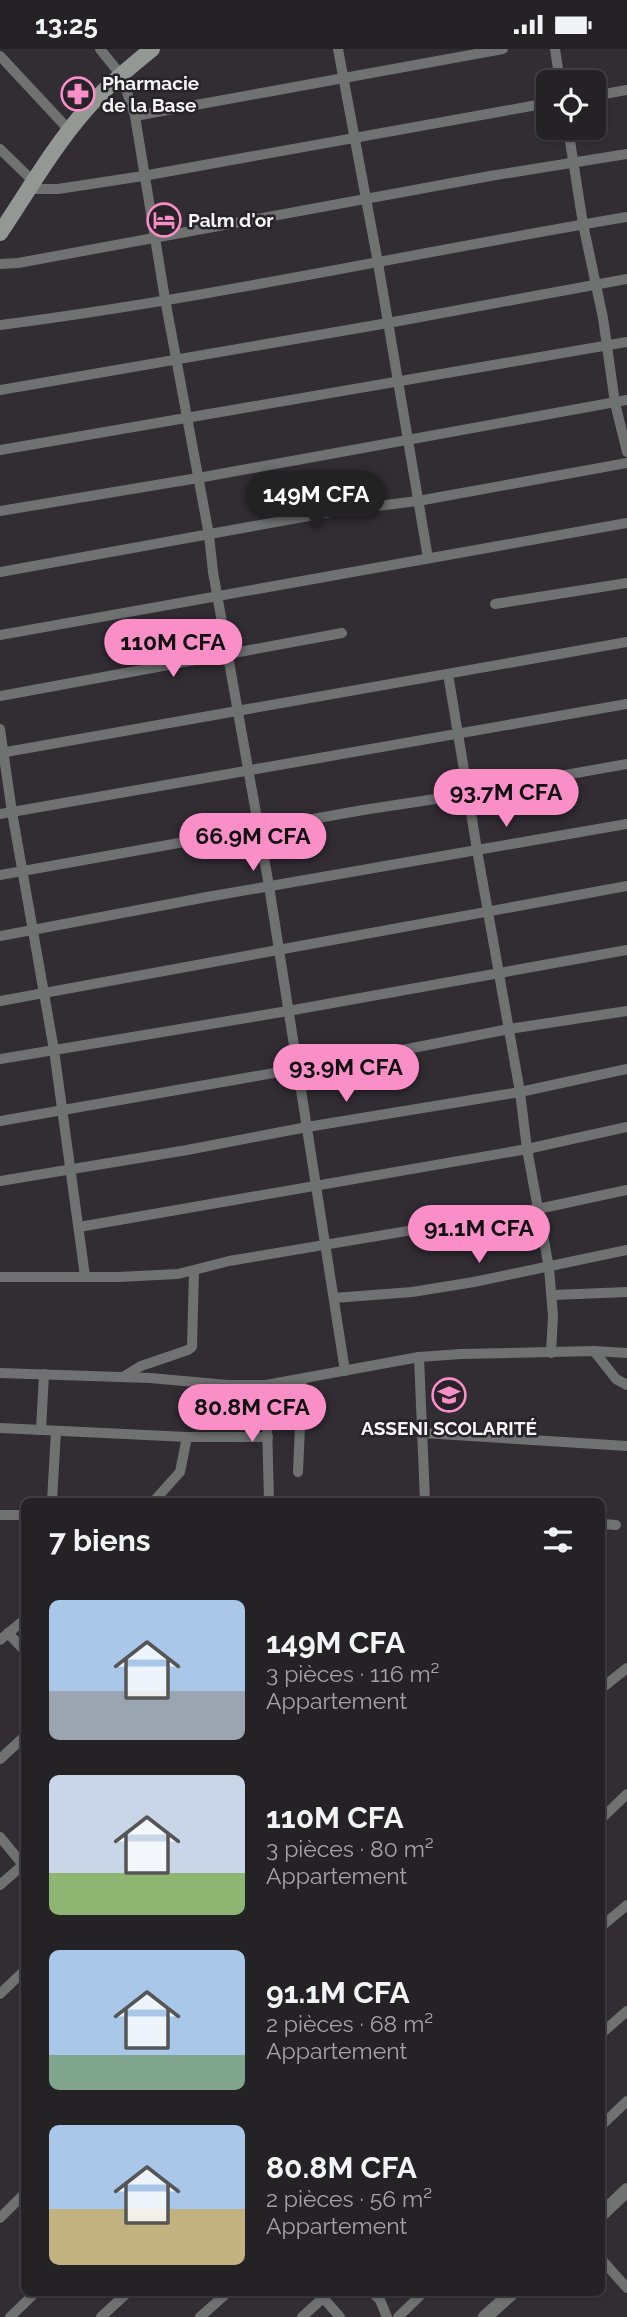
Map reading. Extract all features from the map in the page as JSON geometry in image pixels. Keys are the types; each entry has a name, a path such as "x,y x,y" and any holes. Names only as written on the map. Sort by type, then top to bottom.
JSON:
{"main road":[{"path":"0,233 83,112 152,49"}],"street":[{"path":"100,49 121,75 135,116 143,176 260,829 345,1371"},
{"path":"338,49 428,558"},
{"path":"135,116 503,49"},
{"path":"555,49 558,70"},
{"path":"0,56 70,131"},
{"path":"606,94 627,90"},
{"path":"0,149 32,185 58,189 536,105"},
{"path":"570,140 615,403 627,452"},
{"path":"0,264 18,263 366,198 627,154"},
{"path":"0,325 80,315 378,264 627,217"},
{"path":"0,390 627,279"},
{"path":"0,450 627,342"},
{"path":"0,511 408,441 627,400"},
{"path":"0,572 627,463"},
{"path":"0,635 627,523"},
{"path":"495,604 627,583"},
{"path":"0,696 342,633"},
{"path":"1,753 627,642"},
{"path":"448,674 549,1268 553,1295 551,1353"},
{"path":"6,813 627,703"},
{"path":"0,729 6,813 23,870 34,931 63,1110 85,1276"},
{"path":"0,875 627,764"},
{"path":"0,936 627,824"},
{"path":"0,1001 627,886"},
{"path":"0,1059 627,950"},
{"path":"0,1121 509,1029 627,1011"},
{"path":"0,1181 520,1092 627,1069"},
{"path":"79,1227 527,1149 627,1127"},
{"path":"0,1277 149,1276 194,1271 229,1261 538,1209 627,1190"},
{"path":"334,1298 412,1292 549,1268 627,1250"},
{"path":"123,1377 141,1366 188,1350 192,1346 194,1271"},
{"path":"553,1295 627,1292"},
{"path":"594,1351 616,1379 627,1385"},
{"path":"0,1373 266,1385 419,1357 594,1351 627,1353"},
{"path":"419,1357 425,1498"},
{"path":"41,1430 44,1374"},
{"path":"298,1472 302,1380"},
{"path":"266,1385 270,1498"},
{"path":"0,1428 187,1437 268,1437"},
{"path":"52,1498 56,1431"},
{"path":"423,1433 627,1446"},
{"path":"157,1498 180,1472 187,1437"},
{"path":"0,1515 21,1515"},
{"path":"605,1524 616,1525"},
{"path":"21,1622 4,1636 21,1648"},
{"path":"605,1686 627,1668"},
{"path":"0,1759 21,1740"},
{"path":"605,1815 627,1794"},
{"path":"0,1837 21,1862"},
{"path":"0,1885 21,1868"},
{"path":"605,1923 627,1905"},
{"path":"0,1994 21,1974"},
{"path":"605,2030 627,2011"},
{"path":"605,2122 627,2101"},
{"path":"605,2212 625,2195"},
{"path":"0,2218 21,2197"},
{"path":"0,2199 9,2208"},
{"path":"605,2263 627,2288"},
{"path":"10,2317 32,2296"},
{"path":"101,2317 124,2296"},
{"path":"201,2317 224,2296"},
{"path":"302,2317 320,2296"},
{"path":"322,2296 340,2317"},
{"path":"376,2296 387,2317"},
{"path":"398,2317 420,2296"},
{"path":"485,2317 509,2296"}],"place":[{"name":"Pharmacie de la Base","path":"78,94"},
{"name":"Palm d'or","path":"164,220"},
{"name":"ASSENI SCOLARITÉ","path":"449,1395"}]}
